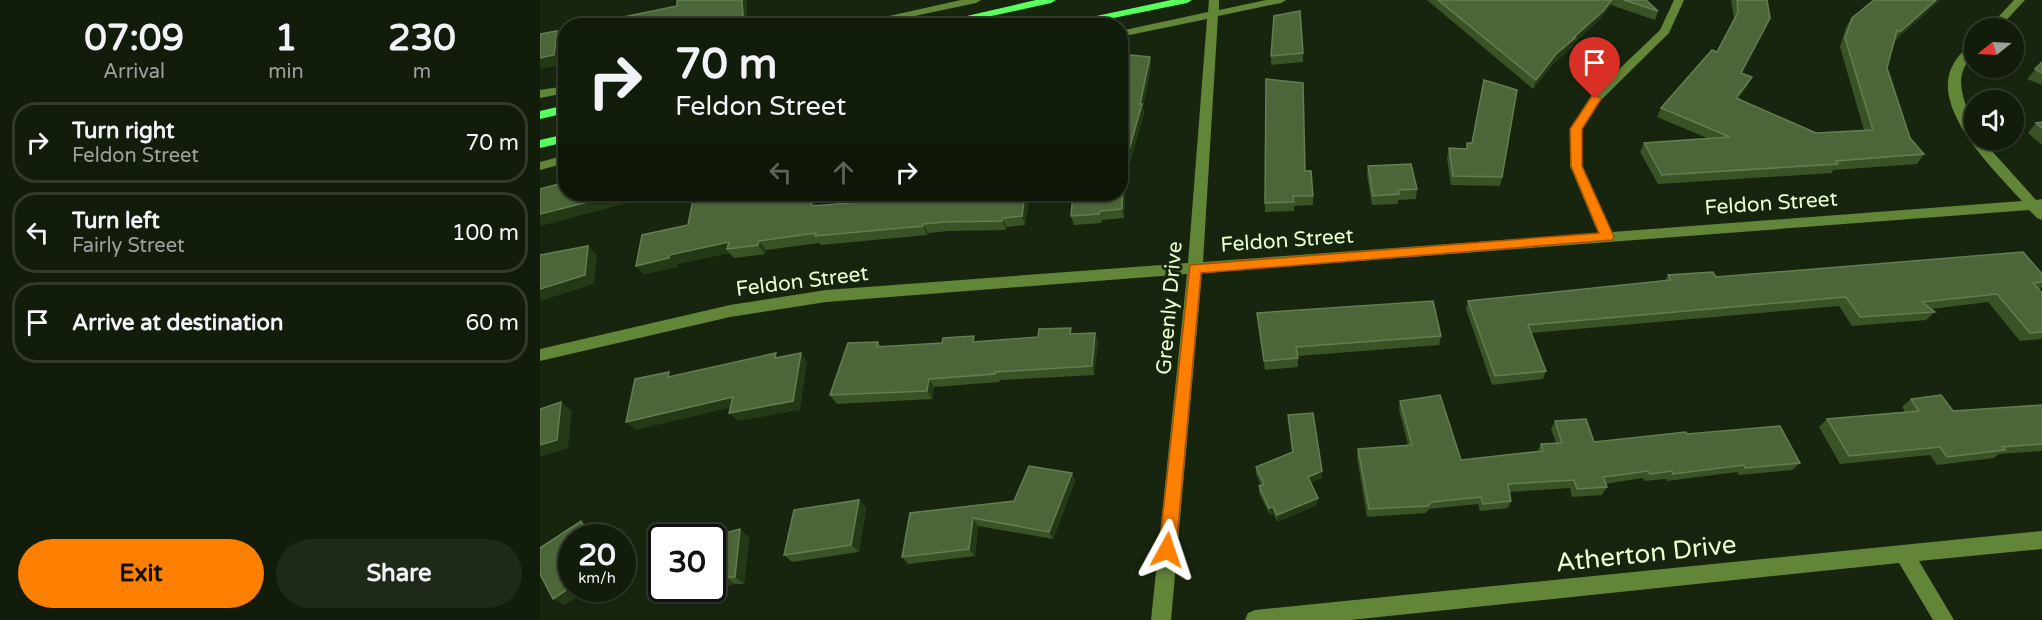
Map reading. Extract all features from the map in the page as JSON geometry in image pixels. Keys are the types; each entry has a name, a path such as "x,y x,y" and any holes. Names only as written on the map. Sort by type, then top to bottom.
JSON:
{"main road":[{"path":"966,18 1051,0"},
{"path":"1096,18 1187,0"},
{"path":"540,115 558,111"},
{"path":"540,144 558,140"}],"street":[{"path":"888,18 976,0"},
{"path":"1128,32 1213,7 1281,0"},
{"path":"1607,237 1576,166 1576,129 1595,99 1665,32 1679,0"},
{"path":"2003,18 2020,0"},
{"name":"Greenly Drive","path":"1161,620 1195,268 1213,7"},
{"path":"1964,59 1958,65 1954,85 1964,120"},
{"path":"540,94 558,90"},
{"path":"1985,150 2037,204 2042,215"},
{"path":"540,166 558,161"},
{"name":"Feldon Street","path":"540,355 730,311 826,296 2037,204"},
{"name":"Atherton Drive","path":"1255,620 2042,540"},
{"path":"1904,554 1944,620"}],"building":[{"path":"677,0 742,0 743,16 734,18 619,18 677,6"},
{"path":"1438,0 1612,0 1556,54 1536,80"},
{"path":"1624,0 1646,0 1658,11"},
{"path":"1737,0 1767,0 1770,18 1741,73 1752,77 1736,98 1816,133 1873,130 1845,38 1852,18 1874,0 1936,0 1900,32 1897,30 1887,68 1910,138 1924,154 1836,161 1838,164 1662,175 1644,143 1730,137 1661,108 1712,50 1717,52 1738,12"},
{"path":"1300,11 1303,53 1271,56 1274,16"},
{"path":"557,31 554,55 540,58 540,34"},
{"path":"1128,55 1150,57 1140,104 1142,104 1128,153"},
{"path":"2042,62 2042,73 2035,69"},
{"path":"1266,79 1303,83 1305,171 1311,171 1313,196 1293,196 1294,202 1265,203"},
{"path":"1484,80 1517,90 1502,177 1453,176 1449,148 1467,149 1467,143 1472,143"},
{"path":"1411,164 1417,189 1398,190 1399,194 1373,196 1368,166"},
{"path":"558,184 558,201 592,201 540,214 540,189"},
{"path":"693,201 811,201 812,206 874,201 1024,201 1022,216 1003,218 1002,221 945,222 815,236 816,233 759,241 758,245 727,249 729,242 669,255 669,258 636,266 642,235 688,225"},
{"path":"1072,201 1122,201 1122,209 1100,211 1099,214 1071,216"},
{"path":"588,246 585,275 540,289 540,255"},
{"path":"2023,252 2042,274 2042,282 2033,283 2042,293 2042,332 2030,333 1997,294 1922,302 1935,312 1860,317 1846,297 1528,325 1546,371 1495,376 1468,301 1671,280 1668,275 1713,272 1716,277"},
{"path":"1433,301 1441,336 1296,347 1298,358 1264,361 1257,313"},
{"path":"1071,328 1070,334 1095,333 1092,366 929,379 927,391 830,395 848,343 878,342 876,347 942,343 943,338 974,336 973,342 1038,337 1039,329"},
{"path":"776,353 775,358 801,353 793,401 729,413 733,397 626,422 635,379 669,372 668,377"},
{"path":"1440,395 1461,460 1543,451 1541,444 1562,443 1555,421 1586,419 1594,442 1686,432 1687,434 1780,426 1800,463 1745,468 1744,465 1673,474 1672,471 1650,474 1648,471 1603,477 1607,487 1577,489 1574,480 1508,484 1511,501 1483,504 1481,497 1431,502 1428,506 1369,509 1358,449 1412,445 1400,401"},
{"path":"1941,395 1953,411 2042,405 2042,444 2002,447 2005,450 1947,457 1940,447 1849,456 1827,419 1919,411 1911,399"},
{"path":"561,402 557,440 540,445 540,409"},
{"path":"1313,413 1322,471 1308,477 1318,498 1277,515 1273,507 1269,508 1259,486 1264,484 1256,467 1293,452 1288,415"},
{"path":"1029,466 1072,473 1049,532 973,518 969,549 902,557 910,513 1014,501"},
{"path":"859,500 851,545 784,555 794,510"},
{"path":"740,529 735,577 726,577 726,533"},
{"path":"558,536 558,596 553,599 540,574 540,548"}],"route":[{"path":"1167,550 1195,268 1607,237 1576,166 1576,129 1595,99"}]}
